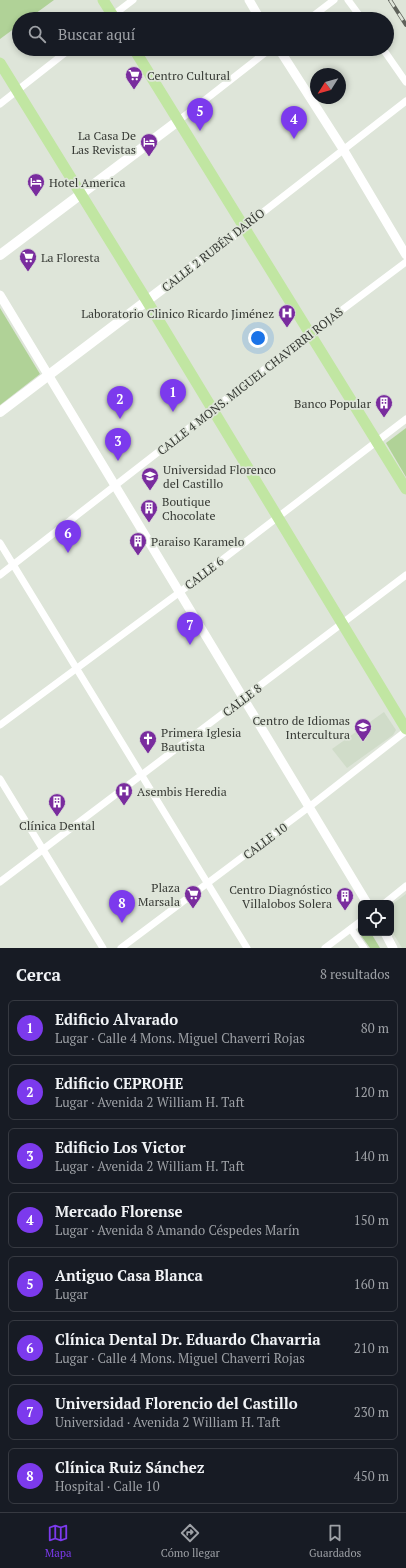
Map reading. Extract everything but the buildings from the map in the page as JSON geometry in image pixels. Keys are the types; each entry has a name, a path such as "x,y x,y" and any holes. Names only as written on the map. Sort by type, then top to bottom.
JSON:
{"main road":[{"path":"104,0 109,12"},
{"path":"138,56 406,489"},
{"path":"0,62 147,301 406,730"},
{"path":"0,255 178,121"},
{"name":"CALLE 2 RUBÉN DARÍO","path":"0,412 244,227"}],"street":[{"path":"119,12 133,0"},
{"path":"249,0 256,12"},
{"path":"318,12 334,0"},
{"path":"348,0 357,12"},
{"path":"0,104 61,56"},
{"path":"178,121 261,56"},
{"path":"283,56 343,149 406,255"},
{"path":"388,56 406,82"},
{"name":"CALLE 2 RUBÉN DARÍO","path":"244,227 406,101"},
{"name":"CALLE 4 MONS. MIGUEL CHAVERRI ROJAS","path":"0,575 310,334 406,262"},
{"path":"0,296 116,485 243,699 365,900"},
{"name":"CALLE 6","path":"0,725 180,592 406,419"},
{"path":"0,543 247,948"},
{"name":"CALLE 8","path":"0,882 406,575"},
{"name":"CALLE 10","path":"121,948 309,807 406,730"},
{"path":"0,778 103,948"},
{"path":"389,900 406,886"},
{"path":"325,948 358,923"},
{"path":"351,929 364,948"},
{"path":"387,936 394,948"}],"shaded area":[{"name":"Centro de Idiomas Intercultura","path":"384,712 396,730 393,735 347,768 332,749"},
{"path":"406,894 406,948 402,948 394,935 394,903"}],"green space":[{"path":"0,0 54,0 38,12 12,12 12,30 0,39"},
{"path":"0,308 40,374 0,405"},
{"path":"406,428 406,477 386,443"},
{"path":"361,936 373,936 380,948 370,948"}],"railway":[{"path":"390,0 406,25"}],"place":[{"name":"Centro Cultural","path":"134,90"},
{"name":"Antiguo Casa Blanca","path":"200,131"},
{"name":"Mercado Florense","path":"294,139"},
{"name":"La Casa De Las Revistas","path":"149,157"},
{"name":"Hotel America","path":"36,197"},
{"name":"La Floresta","path":"28,272"},
{"name":"Laboratorio Clinico Ricardo Jiménez","path":"287,328"},
{"name":"Edificio Alvarado","path":"173,412"},
{"name":"Banco Popular","path":"384,418"},
{"name":"Edificio CEPROHE","path":"120,419"},
{"name":"Edificio Los Victor","path":"118,461"},
{"name":"Universidad Florenco del Castillo","path":"150,491"},
{"name":"Boutique Chocolate","path":"149,523"},
{"name":"Clínica Dental Dr. Eduardo Chavarria","path":"68,553"},
{"name":"Paraiso Karamelo","path":"138,556"},
{"name":"Universidad Florencio del Castillo","path":"190,645"},
{"name":"Centro de Idiomas Intercultura","path":"363,742"},
{"name":"Primera Iglesia Bautista","path":"148,754"},
{"name":"Asembis Heredia","path":"124,806"},
{"name":"Clínica Dental","path":"57,817"},
{"name":"Plaza Marsala","path":"193,909"},
{"name":"Centro Diagnóstico Villalobos Solera","path":"345,911"},
{"name":"Clínica Ruiz Sánchez","path":"122,923"}]}
